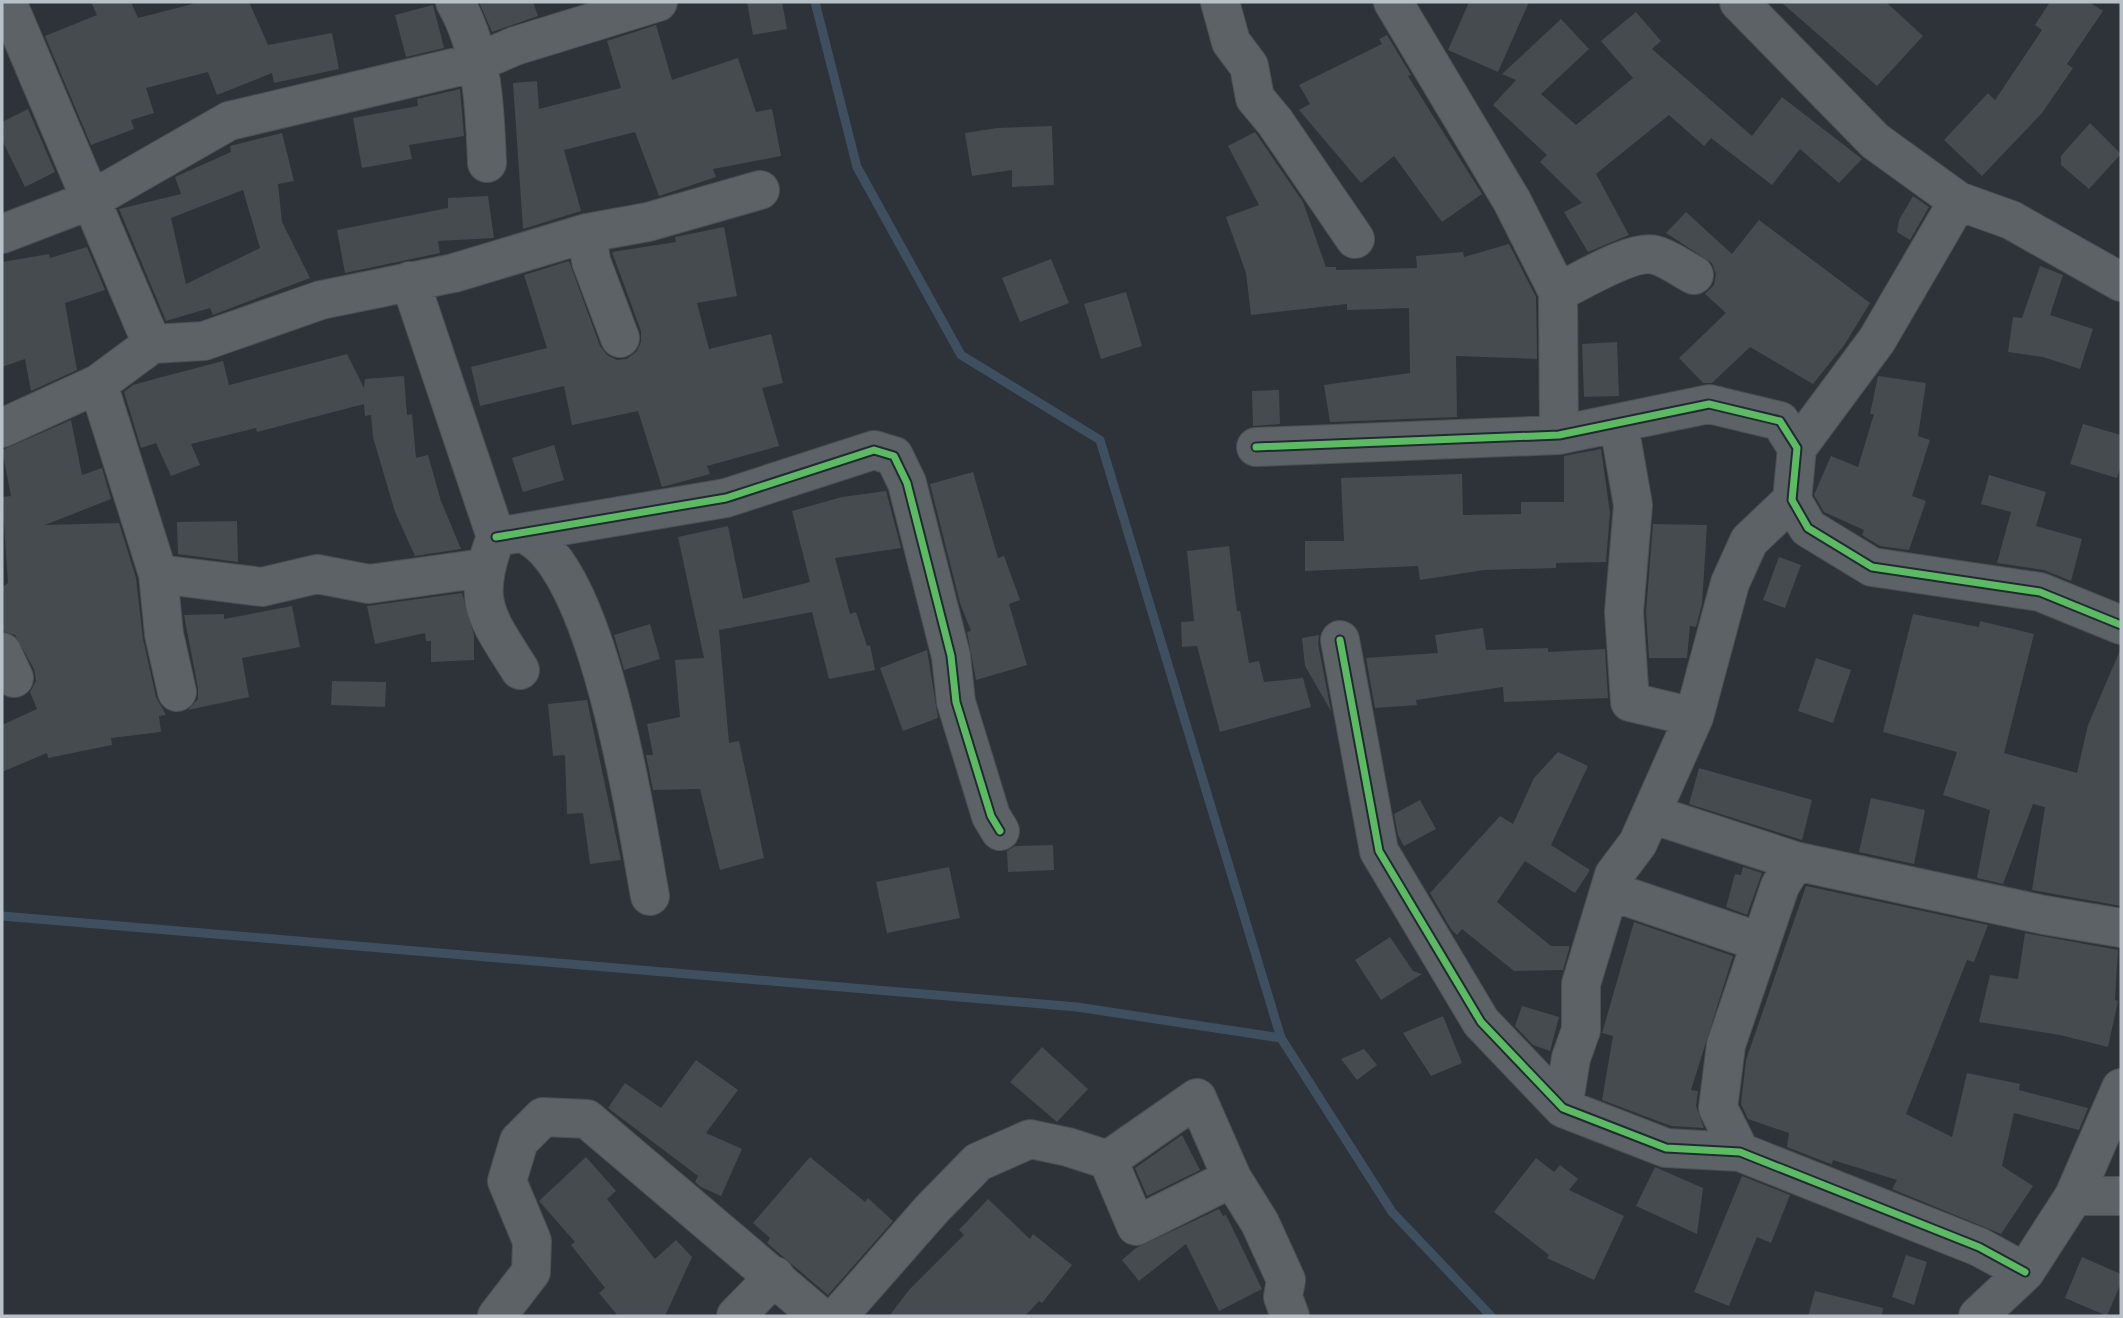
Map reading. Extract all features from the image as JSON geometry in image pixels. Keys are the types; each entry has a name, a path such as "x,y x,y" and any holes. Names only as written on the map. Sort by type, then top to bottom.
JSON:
{"street":[{"path":"454,2 463,16 478,62 487,163"},
{"path":"2,234 91,200 229,121 478,62 515,46 658,2"},
{"path":"1220,2 1231,42 1249,66 1255,98 1275,122 1354,239"},
{"path":"1393,2 1512,201 1558,292 1559,435"},
{"path":"1739,2 1875,141 1958,201 2011,220 2121,282"},
{"path":"12,8 152,344"},
{"path":"2,428 98,384 152,344 204,341 321,300 454,273 587,233 648,222 760,190"},
{"path":"1958,201 1877,340 1797,448 1792,499 1808,528 1872,567 2040,592 2121,625"},
{"path":"587,233 591,261 620,338"},
{"path":"1558,292 1611,266 1644,254 1654,255 1694,275"},
{"path":"410,281 501,546 485,615 520,670"},
{"path":"98,384 158,574 164,634 177,692"},
{"path":"1256,447 1559,435 1619,425 1709,404 1780,421 1797,448"},
{"path":"1619,425 1633,505 1624,612 1630,702 1694,717"},
{"path":"501,546 620,514 669,509 726,498 874,450 894,456 907,482 951,656 956,702 991,816 1000,831"},
{"path":"1563,1108 1571,1058 1581,1030 1581,984 1614,875 1638,843 1694,717 1730,583 1749,541 1792,499"},
{"path":"158,574 213,583 262,587 317,574 369,584 533,537 558,564 581,608 615,717 650,896"},
{"path":"1340,640 1379,851 1481,1022 1563,1108 1666,1148 1740,1152 1979,1247 2025,1272"},
{"path":"1651,814 1796,862 2044,915 2121,928"},
{"path":"1740,1152 1718,1108 1726,1045 1780,886 1796,862"},
{"path":"1610,891 1760,942"},
{"path":"1978,1316 2025,1272 2074,1196 2121,1088"},
{"path":"1108,1160 1197,1098 1232,1178 1261,1223 1286,1280 1283,1297 1290,1316"},
{"path":"497,1316 531,1272 532,1241 507,1181 519,1142 543,1117 587,1119 819,1316"},
{"path":"838,1316 932,1209 978,1162 1030,1139 1068,1147 1108,1160 1136,1226 1232,1178"},
{"path":"2074,1196 2121,1196"},
{"path":"736,1316 775,1276"}],"building":[{"path":"91,2 131,2 138,18 200,2 249,2 268,45 332,33 339,69 274,83 272,73 217,95 208,72 146,88 154,113 131,120 134,129 91,145 45,36 97,15"},
{"path":"479,2 533,2 538,16 492,32"},
{"path":"747,2 782,2 787,29 753,35"},
{"path":"1469,2 1529,2 1498,72 1448,50"},
{"path":"1781,2 1886,2 1923,36 1877,86"},
{"path":"2050,2 2089,2 2103,11 2067,64 2073,68 2042,113 1982,176 1944,140 1988,93 1995,100 2042,30 2035,25"},
{"path":"433,5 444,48 406,57 395,15"},
{"path":"1636,12 1661,41 1652,49 1752,136 1782,97 1862,159 1839,183 1800,149 1772,185 1711,138 1704,146 1669,115 1596,174 1629,235 1588,252 1564,212 1582,203 1540,162 1547,155 1493,105 1516,80 1502,74 1561,19 1589,49 1541,94 1576,125 1633,78 1601,41"},
{"path":"656,25 672,80 738,58 756,112 772,109 781,156 713,169 716,177 659,196 635,132 564,150 581,211 523,229 513,83 537,81 539,109 621,88 607,41"},
{"path":"1387,35 1411,75 1408,76 1482,194 1442,222 1394,156 1361,183 1299,110 1310,104 1299,85 1382,44 1379,39"},
{"path":"460,89 464,136 409,145 412,159 362,168 353,118 418,106 417,99"},
{"path":"28,109 55,172 25,187 2,140 2,122"},
{"path":"2090,123 2121,154 2089,189 2061,165 2061,156"},
{"path":"1052,126 1054,185 1012,187 1012,170 972,176 965,133 997,128"},
{"path":"1255,132 1303,202 1326,267 1336,267 1336,270 1417,268 1416,256 1463,252 1464,257 1509,244 1536,297 1537,359 1456,356 1457,417 1330,422 1324,385 1410,373 1409,308 1347,310 1347,304 1251,315 1246,273 1226,217 1259,205 1228,146"},
{"path":"282,133 294,181 278,184 282,222 310,278 213,315 210,308 166,321 119,209 181,194 175,177 231,152 230,146","holes":["243,190 260,248 186,284 171,218"]},
{"path":"488,196 494,238 438,241 440,253 345,273 337,230 448,208 448,198"},
{"path":"1913,196 1929,207 1910,240 1897,232 1899,220"},
{"path":"1686,212 1732,254 1759,220 1870,303 1845,344 1813,384 1750,347 1712,383 1703,383 1679,358 1726,313 1705,294 1714,285 1716,274 1712,263 1666,233"},
{"path":"724,227 737,296 697,303 709,349 771,334 783,383 762,388 779,446 707,466 710,474 662,487 638,411 572,425 564,386 480,406 471,367 547,348 524,275 569,261 600,346 607,355 617,360 627,359 637,351 641,342 641,331 612,252 676,242 675,237"},
{"path":"87,247 105,290 65,303 77,370 31,391 25,359 2,367 2,262 49,254 50,258"},
{"path":"1051,259 1069,303 1020,322 1002,278"},
{"path":"2040,266 2063,275 2050,315 2093,329 2080,369 2043,357 2008,352 2013,317 2022,318"},
{"path":"1126,292 1142,346 1101,359 1084,304"},
{"path":"1617,342 1619,396 1584,397 1582,344"},
{"path":"347,354 364,388 365,379 404,376 407,415 412,414 416,458 428,455 441,501 461,549 415,556 395,512 373,437 371,415 365,416 364,404 257,432 256,428 191,444 200,465 171,476 156,443 141,448 124,392 133,385 223,361 229,385"},
{"path":"1878,376 1926,383 1918,436 1930,440 1912,496 1926,501 1909,550 1880,546 1862,535 1864,530 1824,512 1814,495 1831,456 1858,467 1874,414 1870,414"},
{"path":"1279,390 1280,424 1253,426 1252,391"},
{"path":"71,420 82,475 102,468 111,499 45,525 119,523 136,578 143,639 156,697 166,715 159,716 161,732 111,738 112,745 48,758 47,753 2,772 2,725 37,709 30,692 36,681 34,669 15,635 2,631 2,587 8,583 2,497 11,496 2,450"},
{"path":"2083,424 2121,435 2121,465 2117,478 2070,464"},
{"path":"554,445 564,480 523,492 512,458"},
{"path":"1601,449 1610,513 1606,562 1556,563 1556,568 1484,570 1420,580 1418,566 1305,571 1305,541 1344,541 1341,478 1462,474 1463,515 1521,514 1521,502 1564,502 1564,456"},
{"path":"973,472 998,558 1004,556 1020,600 1009,604 1027,665 976,680 967,632 971,631 960,603 930,484"},
{"path":"1989,475 2046,492 2036,526 2082,539 2071,581 2044,570 1997,563 2011,512 1981,504"},
{"path":"886,491 901,548 835,558 850,614 856,612 867,646 870,645 875,670 829,679 812,612 719,630 729,743 739,741 764,858 720,870 700,789 653,790 646,755 653,755 647,724 680,717 675,660 704,658 678,537 728,526 743,599 810,582 792,511 842,497"},
{"path":"237,521 238,562 178,554 177,522"},
{"path":"1653,524 1707,525 1702,604 1696,627 1690,626 1687,658 1649,658 1646,612"},
{"path":"1229,546 1237,611 1240,611 1249,663 1259,661 1264,682 1303,678 1311,707 1220,732 1197,646 1182,647 1181,622 1194,621 1187,551"},
{"path":"1779,557 1801,565 1785,608 1763,600"},
{"path":"462,593 474,635 474,660 431,662 431,641 426,641 425,633 375,644 367,606"},
{"path":"292,606 300,647 242,658 249,697 188,710 198,699 198,688 184,615 224,614 224,619"},
{"path":"1913,614 1979,627 1980,621 2034,634 2004,753 2077,773 2088,725 2121,648 2121,906 2032,890 2045,807 2033,804 2003,884 1977,878 1990,810 1943,795 1957,752 1883,732"},
{"path":"650,624 660,659 624,670 614,635"},
{"path":"1483,628 1486,650 1548,648 1548,652 1605,649 1608,698 1504,702 1503,687 1416,700 1417,705 1375,708 1366,658 1438,653 1435,635"},
{"path":"1319,635 1318,644 1331,711 1305,666 1302,638"},
{"path":"927,650 938,718 903,731 880,668"},
{"path":"1816,658 1851,670 1833,723 1798,711"},
{"path":"332,681 386,682 385,707 331,705"},
{"path":"587,700 621,860 590,864 583,813 567,814 565,755 553,756 548,704"},
{"path":"1558,752 1588,766 1551,845 1590,870 1575,893 1525,861 1497,902 1551,946 1569,946 1569,949 1563,970 1514,971 1462,929 1457,935 1430,893 1500,816 1513,824 1534,778"},
{"path":"1699,768 1812,800 1802,840 1689,804"},
{"path":"1871,798 1925,810 1914,864 1859,852"},
{"path":"1420,800 1436,829 1404,846 1398,835 1394,814"},
{"path":"1053,845 1054,870 1008,872 1007,851 1015,846"},
{"path":"949,867 960,918 887,933 876,882"},
{"path":"1743,867 1762,873 1747,915 1726,907 1735,874 1741,875"},
{"path":"1806,886 1988,925 1974,962 1967,960 1906,1114 1952,1137 1967,1073 2020,1084 2019,1090 2088,1108 2079,1130 2014,1113 2002,1166 2033,1186 2001,1234 1892,1189 1897,1180 1833,1160 1832,1164 1828,1163 1787,1147 1789,1133 1748,1119 1741,1104 1746,1060"},
{"path":"1634,922 1733,956 1691,1090 1698,1091 1696,1106 1704,1128 1671,1126 1602,1100 1613,1036 1602,1033"},
{"path":"2025,933 2118,950 2115,1000 2118,1001 2108,1047 2060,1035 1979,1022 1990,975 2018,979"},
{"path":"1390,937 1413,971 1422,974 1381,1000 1355,960"},
{"path":"1522,1006 1559,1017 1550,1051 1533,1045 1515,1026"},
{"path":"1443,1016 1462,1063 1431,1076 1403,1033"},
{"path":"1042,1047 1088,1089 1057,1122 1010,1082"},
{"path":"1364,1049 1377,1065 1357,1080 1341,1059"},
{"path":"696,1060 738,1090 706,1133 742,1149 721,1196 701,1187 695,1182 698,1176 608,1108 625,1083 661,1108"},
{"path":"1182,1135 1200,1170 1147,1196 1135,1168"},
{"path":"586,1157 616,1191 607,1199 655,1259 676,1240 692,1257 665,1316 618,1316 599,1293 605,1288 571,1245 575,1242 539,1201"},
{"path":"810,1157 865,1202 868,1198 893,1221 828,1295 767,1243 770,1238 753,1223"},
{"path":"1536,1158 1554,1172 1560,1165 1578,1179 1569,1190 1624,1216 1594,1280 1547,1258 1549,1255 1494,1212"},
{"path":"1655,1167 1703,1188 1697,1234 1636,1206"},
{"path":"1742,1176 1790,1195 1771,1243 1757,1237 1729,1306 1694,1292"},
{"path":"988,1199 1030,1239 1033,1234 1072,1265 1042,1303 1039,1301 1025,1316 889,1316 909,1290 964,1235 959,1230"},
{"path":"1219,1209 1223,1216 1226,1215 1262,1289 1219,1311 1186,1244 1139,1281 1122,1260 1136,1248"},
{"path":"1906,1255 1927,1262 1914,1305 1892,1297"},
{"path":"2082,1257 2121,1274 2121,1283 2107,1316 2065,1298"},
{"path":"1815,1291 1883,1308 1882,1316 1808,1316"}],"waterway":[{"path":"815,2 857,167 961,355 1100,440 1281,1038 1392,1212 1491,1316"},
{"path":"2,916 1077,1007 1281,1038"}],"cycle path":[{"path":"1256,447 1559,435 1709,404 1780,421 1797,448 1792,500 1808,528 1872,567 2040,592 2121,625"},
{"path":"496,537 726,498 874,450 894,456 907,483 951,656 956,702 991,816 1000,831"},
{"path":"1340,640 1379,851 1481,1022 1563,1108 1666,1148 1740,1152 1979,1247 2025,1272"}]}
